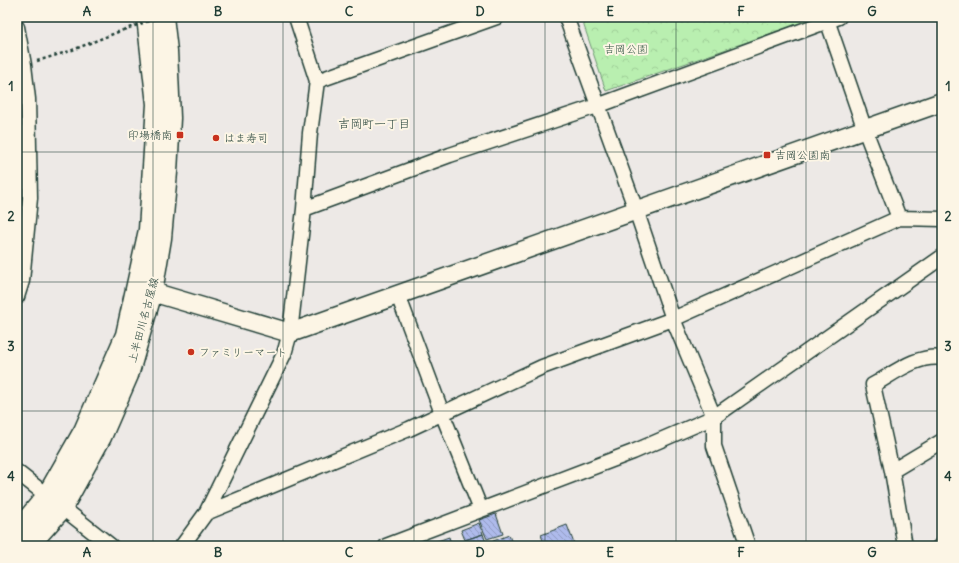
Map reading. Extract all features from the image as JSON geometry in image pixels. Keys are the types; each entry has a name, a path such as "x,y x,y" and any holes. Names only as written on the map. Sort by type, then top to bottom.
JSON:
{"main road":[{"name":"上半田川名古屋線","path":"17,532 55,502 126,335 149,230 157,104 147,17"},
{"name":"上半田川名古屋線","path":"28,546 55,502 101,437 128,375 152,292 161,238 170,118 168,51 162,17"}],"street":[{"path":"182,546 206,513 284,354 290,333 304,209 310,133 317,81 296,17"},
{"path":"317,81 497,17"},
{"path":"566,17 597,106 636,210 673,319 714,417 714,446 748,546"},
{"path":"304,209 450,155 597,106 831,18 865,130 899,218"},
{"path":"17,27 21,68 28,99 30,198 22,282 17,297"},
{"path":"152,292 290,333 942,102"},
{"path":"206,513 410,429 542,367 673,319 899,218 942,219"},
{"path":"386,546 633,452 714,417 942,257"},
{"path":"398,295 442,413 481,510"},
{"path":"905,546 892,471 873,385 917,361 928,358 942,358"},
{"path":"892,471 942,441"},
{"path":"17,472 112,546"}],"path":[{"path":"21,68 162,17"}],"green space":[{"name":"吉岡公園","path":"581,17 815,17 816,18 606,91"}],"building":[{"path":"496,514 503,534 487,539 479,520"},
{"path":"479,523 483,534 465,540 461,530"},
{"path":"567,525 575,546 545,546 541,535"},
{"path":"483,534 487,546 467,546 465,540"},
{"path":"509,535 513,546 489,546 488,543"},
{"path":"449,537 452,546 430,546 429,544"}],"place":[{"name":"印場橋南","path":"180,135"},
{"name":"はま寿司","path":"216,138"},
{"name":"吉岡公園南","path":"767,155"},
{"name":"ファミリーマート","path":"191,352"}],"district":[{"name":"吉岡町一丁目","path":"374,123"}]}
